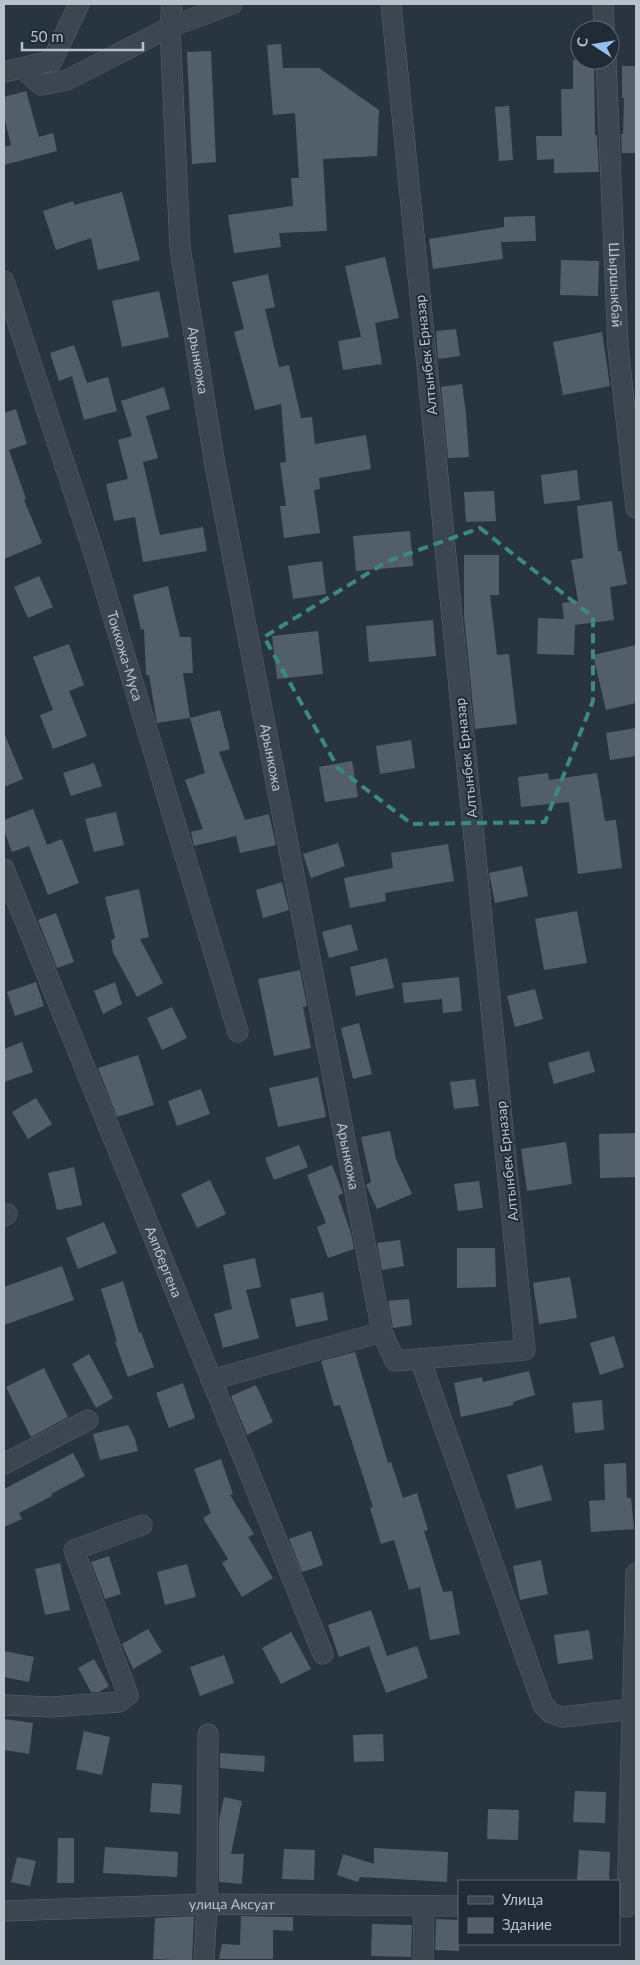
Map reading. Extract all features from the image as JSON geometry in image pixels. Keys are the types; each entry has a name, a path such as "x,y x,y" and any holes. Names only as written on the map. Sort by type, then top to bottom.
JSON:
{"street":[{"path":"13,70 52,61 79,4"},
{"name":"Арынкожа","path":"172,4 170,27 180,248 215,465 382,1332"},
{"path":"13,70 41,84 67,80 170,27 232,4"},
{"name":"Алтынбек Ерназар","path":"382,1332 395,1361 526,1350 391,4"},
{"path":"603,4 604,20"},
{"name":"Шыршыкбай","path":"606,70 618,347 636,508"},
{"name":"Токкожа-Муса","path":"4,281 93,550 238,1032"},
{"name":"Аяпбергена","path":"4,870 323,1654"},
{"path":"211,1380 382,1332"},
{"path":"420,1359 543,1705 551,1713 562,1717 633,1709"},
{"path":"4,1464 88,1420"},
{"path":"4,1704 51,1707 119,1702 128,1695 74,1550 142,1525"},
{"path":"628,1907 636,1573"},
{"path":"204,1961 207,1904 208,1734"},
{"name":"улица Аксуат","path":"4,1911 207,1904 458,1906"},
{"path":"423,1961 424,1906"}],"highlighted area":[{"path":"480,528 593,617 593,701 545,822 412,824 338,768 264,637 388,561"}],"building":[{"path":"281,44 283,68 319,68 379,110 377,156 323,159 327,231 279,233 281,247 234,253 228,215 293,206 291,178 299,178 295,113 273,115 267,45"},
{"path":"211,51 216,162 192,164 187,52"},
{"path":"622,66 636,66 636,153 622,153 621,134 623,134 624,98 622,98"},
{"path":"573,70 594,70 595,135 597,135 599,172 554,173 554,159 537,160 536,136 562,136 561,89 573,89"},
{"path":"26,91 39,137 53,133 57,151 4,165 4,147 11,145 4,117 4,97"},
{"path":"509,106 513,160 499,161 495,107"},
{"path":"122,192 140,260 98,270 91,238 56,250 43,211 73,201 74,205"},
{"path":"535,216 536,241 501,242 503,259 433,269 429,239 504,227 504,217"},
{"path":"385,257 399,318 375,323 382,364 343,370 338,341 361,337 345,266"},
{"path":"561,260 599,261 598,296 560,295"},
{"path":"268,274 275,307 265,309 279,367 289,365 301,418 312,417 315,444 366,435 371,469 319,478 320,489 314,490 320,533 284,538 280,506 286,506 280,463 286,462 281,404 255,410 234,332 244,329 232,282"},
{"path":"159,291 169,337 122,347 112,301"},
{"path":"456,329 460,356 438,359 436,331"},
{"path":"602,332 610,386 563,395 553,342"},
{"path":"74,345 87,383 108,377 117,411 84,420 72,376 59,381 50,353"},
{"path":"462,384 469,457 448,458 441,387"},
{"path":"164,387 170,409 146,416 158,458 143,462 160,535 203,527 207,551 143,562 135,517 114,521 106,484 128,479 118,440 132,436 121,401"},
{"path":"16,409 27,444 9,450 26,499 24,500 42,543 4,559 4,413"},
{"path":"577,470 580,500 544,504 541,475"},
{"path":"494,491 496,521 466,522 464,492"},
{"path":"612,501 618,551 621,551 627,584 610,587 614,620 575,625 574,655 537,654 538,618 564,619 562,603 578,601 571,560 583,558 577,506"},
{"path":"410,531 413,566 356,571 353,536"},
{"path":"464,555 499,555 499,595 490,595 497,655 509,654 517,724 475,729 464,616"},
{"path":"322,561 326,594 293,599 288,566"},
{"path":"39,576 53,607 28,618 14,587"},
{"path":"168,586 180,637 191,637 193,673 183,673 190,718 157,723 149,675 146,675 144,629 141,630 133,595"},
{"path":"433,620 436,656 369,662 366,626"},
{"path":"318,631 323,674 277,679 272,636"},
{"path":"69,644 84,685 69,691 87,736 53,749 40,715 53,710 33,657"},
{"path":"636,645 636,703 606,710 593,655"},
{"path":"220,710 230,749 219,752 245,820 269,814 276,845 240,853 236,836 194,846 191,832 203,829 185,780 205,773 190,718"},
{"path":"636,728 636,756 610,760 606,733"},
{"path":"4,733 23,779 4,787"},
{"path":"411,740 415,768 380,774 376,746"},
{"path":"352,761 358,797 325,802 319,767"},
{"path":"94,763 102,786 71,796 63,773"},
{"path":"548,773 549,780 597,773 605,821 616,820 622,868 578,874 569,802 521,807 518,777"},
{"path":"33,809 47,845 62,839 79,883 48,895 29,846 12,852 4,830 4,820"},
{"path":"116,812 124,845 94,852 85,819"},
{"path":"338,843 345,866 311,878 303,854"},
{"path":"448,844 454,881 385,893 386,901 350,908 344,878 393,868 391,853"},
{"path":"522,866 528,896 495,903 489,873"},
{"path":"282,882 289,910 263,918 256,890"},
{"path":"139,889 149,937 140,939 163,983 137,997 113,952 111,940 115,938 105,897"},
{"path":"577,911 587,963 544,970 535,919"},
{"path":"56,913 74,962 57,968 38,920"},
{"path":"351,924 358,950 329,958 322,932"},
{"path":"387,958 394,988 356,996 350,967"},
{"path":"300,970 307,1006 303,1007 311,1048 274,1056 258,979"},
{"path":"459,977 462,1011 443,1013 442,999 404,1003 402,983"},
{"path":"36,982 44,1006 15,1016 7,992"},
{"path":"115,982 122,1004 103,1014 94,991"},
{"path":"535,989 543,1019 515,1027 507,996"},
{"path":"172,1007 187,1038 162,1050 147,1018"},
{"path":"359,1023 372,1074 353,1079 341,1028"},
{"path":"22,1042 33,1072 4,1082 4,1049"},
{"path":"589,1051 595,1072 554,1084 548,1063"},
{"path":"138,1055 154,1105 117,1117 98,1068"},
{"path":"318,1077 326,1117 278,1127 269,1088"},
{"path":"475,1079 479,1106 454,1109 450,1082"},
{"path":"201,1089 210,1114 177,1126 168,1101"},
{"path":"36,1098 52,1124 28,1139 12,1112"},
{"path":"390,1131 396,1159 412,1194 377,1209 366,1185 371,1182 361,1137"},
{"path":"636,1133 636,1177 600,1178 599,1134"},
{"path":"566,1142 572,1184 527,1191 521,1149"},
{"path":"299,1145 308,1167 274,1180 265,1158"},
{"path":"332,1165 343,1193 338,1196 351,1233 354,1249 328,1258 317,1227 326,1223 307,1175"},
{"path":"74,1167 82,1205 57,1210 48,1173"},
{"path":"210,1180 226,1214 197,1228 181,1194"},
{"path":"479,1181 483,1208 458,1211 454,1184"},
{"path":"104,1222 117,1253 78,1269 66,1238"},
{"path":"400,1240 404,1266 382,1270 377,1243"},
{"path":"457,1248 495,1248 496,1287 457,1288"},
{"path":"255,1258 261,1287 246,1290 259,1338 223,1348 214,1314 232,1309 223,1265"},
{"path":"62,1266 74,1300 4,1325 4,1287"},
{"path":"570,1277 577,1318 539,1324 533,1283"},
{"path":"123,1281 139,1333 141,1332 154,1367 128,1377 115,1342 117,1341 101,1289"},
{"path":"323,1292 328,1320 296,1327 290,1299"},
{"path":"409,1299 412,1325 393,1328 388,1301"},
{"path":"614,1336 624,1367 600,1375 590,1343"},
{"path":"355,1352 388,1463 391,1462 403,1498 417,1493 428,1530 424,1531 443,1592 452,1591 460,1634 430,1640 420,1587 409,1590 394,1540 381,1544 370,1508 373,1507 340,1405 334,1406 321,1361"},
{"path":"89,1354 113,1398 96,1408 72,1364"},
{"path":"44,1368 68,1417 31,1437 6,1387"},
{"path":"529,1371 535,1395 513,1402 513,1405 461,1417 454,1383 482,1377 483,1382"},
{"path":"183,1383 195,1418 169,1428 156,1393"},
{"path":"256,1385 273,1422 247,1435 231,1396"},
{"path":"602,1400 604,1430 575,1433 572,1403"},
{"path":"128,1425 135,1439 138,1451 100,1460 93,1434"},
{"path":"73,1453 85,1476 19,1513 22,1519 4,1527 4,1489"},
{"path":"221,1459 233,1494 230,1495 254,1534 248,1537 273,1578 242,1597 222,1563 228,1559 203,1518 211,1513 194,1469"},
{"path":"626,1463 627,1498 631,1498 634,1529 591,1532 589,1501 605,1500 604,1464"},
{"path":"542,1465 552,1500 516,1509 507,1475"},
{"path":"311,1531 323,1565 302,1572 289,1539"},
{"path":"109,1556 121,1594 105,1599 91,1562"},
{"path":"541,1560 548,1594 520,1600 513,1566"},
{"path":"60,1563 70,1610 45,1615 35,1569"},
{"path":"187,1564 196,1597 165,1605 157,1572"},
{"path":"371,1610 387,1656 417,1646 428,1678 386,1693 369,1646 339,1657 328,1625"},
{"path":"148,1629 162,1652 133,1669 122,1644"},
{"path":"589,1630 593,1659 558,1664 554,1635"},
{"path":"291,1632 311,1669 281,1684 262,1648"},
{"path":"4,1651 34,1657 29,1682 4,1677"},
{"path":"224,1655 234,1683 200,1696 190,1667"},
{"path":"94,1659 109,1686 99,1692 91,1692 78,1668"},
{"path":"4,1719 33,1723 29,1754 4,1750"},
{"path":"84,1731 110,1737 102,1775 76,1769"},
{"path":"383,1734 384,1761 354,1762 353,1735"},
{"path":"220,1753 265,1756 264,1772 220,1768"},
{"path":"152,1783 182,1785 180,1814 150,1812"},
{"path":"575,1791 606,1792 605,1823 573,1822"},
{"path":"224,1797 242,1801 231,1854 244,1854 242,1884 219,1882 219,1820"},
{"path":"488,1809 519,1810 518,1840 487,1839"},
{"path":"58,1838 74,1838 74,1883 57,1883"},
{"path":"105,1847 178,1852 177,1877 103,1873"},
{"path":"374,1848 448,1852 447,1882 360,1877 358,1882 337,1875 343,1854 374,1864"},
{"path":"284,1849 315,1850 314,1880 282,1879"},
{"path":"579,1850 610,1852 609,1880 577,1880"},
{"path":"17,1857 36,1861 30,1886 11,1882"},
{"path":"194,1916 192,1961 153,1959 155,1918"},
{"path":"241,1916 293,1917 293,1931 273,1930 273,1959 219,1959 222,1944 240,1945"},
{"path":"436,1919 458,1920 459,1951 435,1950"},
{"path":"372,1924 412,1925 411,1957 371,1956"}]}
